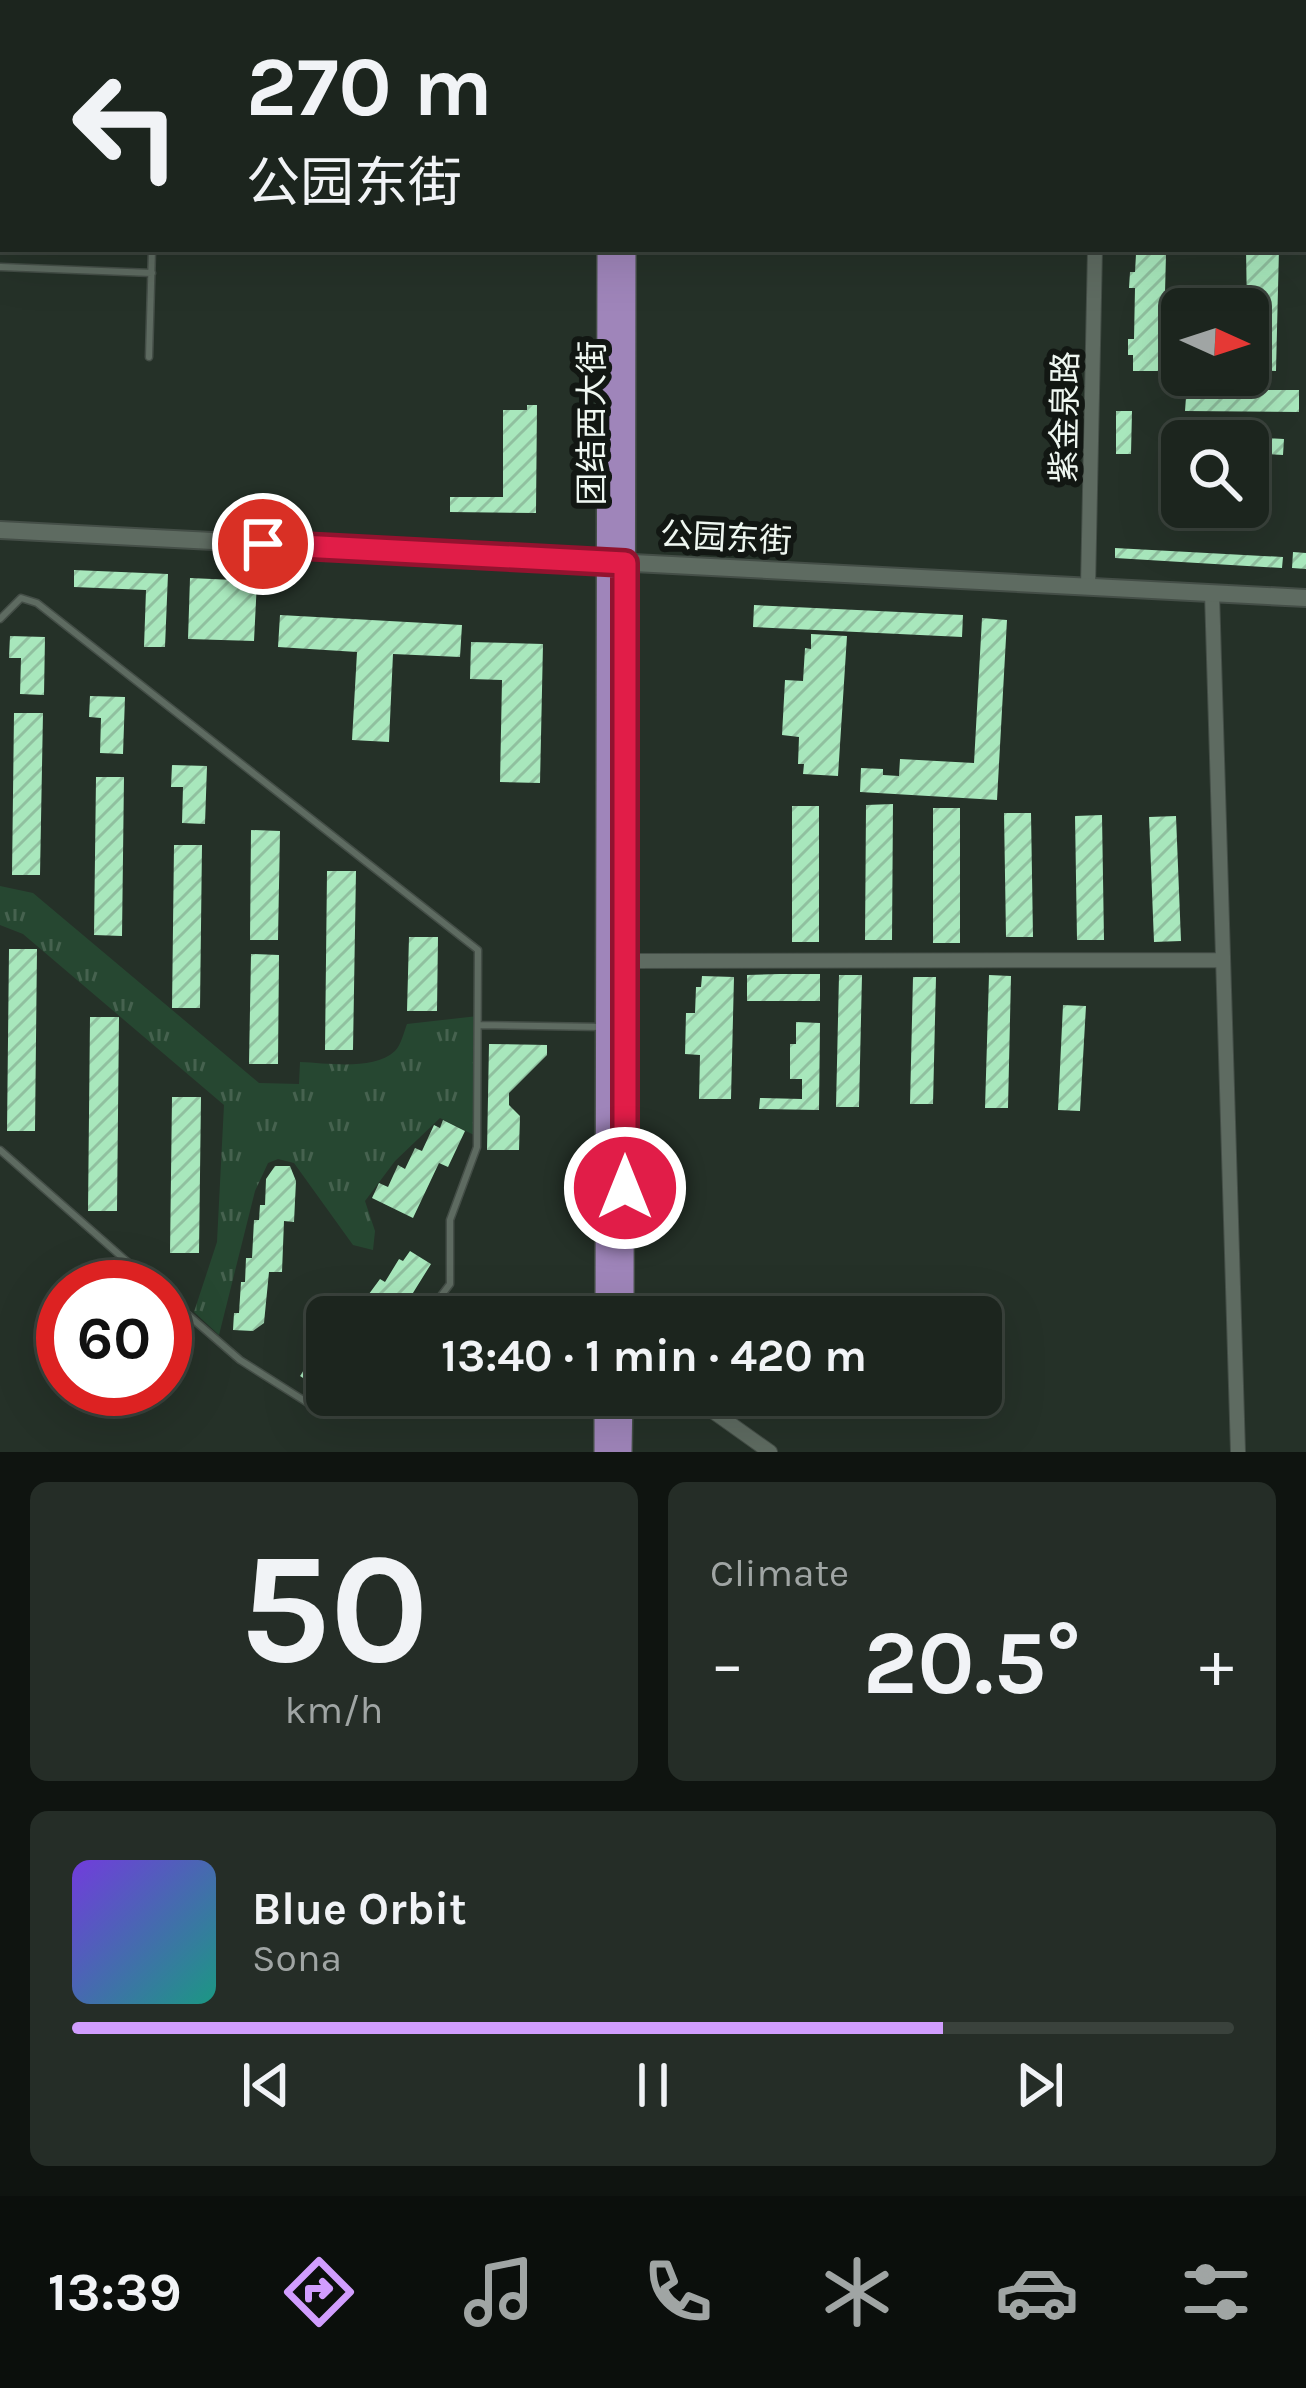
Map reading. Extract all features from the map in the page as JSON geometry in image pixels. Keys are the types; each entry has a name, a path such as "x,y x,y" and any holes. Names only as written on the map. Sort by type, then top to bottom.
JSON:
{"main road":[{"name":"团结西大街","path":"608,252 625,961 623,1296"},
{"name":"团结西大街","path":"606,1296 625,252"},
{"path":"604,1452 605,1416"},
{"path":"621,1452 622,1416"}],"street":[{"name":"紫金泉路","path":"1088,587 1095,252"},
{"name":"公园东街","path":"0,530 1306,598"},
{"path":"1212,593 1238,1452"},
{"path":"625,961 1223,961"},
{"path":"719,1416 770,1452"}],"lane":[{"path":"149,357 152,252"},
{"path":"1,267 152,273"},
{"path":"0,619 21,598 37,603 478,950 474,1164 450,1220 451,1284 442,1296"},
{"path":"479,1025 609,1028"},
{"path":"0,1150 125,1260"},
{"path":"192,1319 239,1360 306,1402"}],"green space":[{"path":"0,886 33,893 259,1083 299,1084 300,1062 350,1064 386,1057 401,1042 407,1024 478,1016 474,1135 440,1118 395,1161 365,1201 375,1231 373,1250 353,1245 294,1163 278,1159 268,1163 255,1191 219,1335 194,1312 217,1242 224,1105 23,934 0,925"}],"building":[{"path":"1246,252 1279,252 1276,371 1269,371 1269,288 1247,288"},
{"path":"1136,254 1166,254 1161,371 1133,371 1133,355 1128,355 1128,339 1134,339 1135,288 1129,288 1130,272 1135,272"},
{"path":"1299,390 1299,412 1185,411 1186,397"},
{"path":"527,405 537,405 536,513 450,512 450,497 503,497 503,410 527,410"},
{"path":"1116,411 1132,411 1131,454 1116,454"},
{"path":"1269,438 1284,439 1283,455 1269,454"},
{"path":"1115,548 1283,557 1282,568 1115,558"},
{"path":"1293,552 1306,553 1306,569 1292,568"},
{"path":"74,570 168,574 165,647 144,647 146,590 74,587"},
{"path":"190,578 257,581 254,641 188,639"},
{"path":"754,605 963,615 962,637 753,627"},
{"path":"280,615 462,625 460,657 393,654 389,742 352,740 357,652 278,647"},
{"path":"982,618 1007,620 997,800 860,792 861,768 899,776 900,759 974,763"},
{"path":"811,634 847,636 838,776 803,774 804,764 798,764 799,737 782,735 785,680 803,681"},
{"path":"10,636 45,637 44,695 20,694 21,658 9,658"},
{"path":"471,642 543,644 540,783 500,782 502,680 470,679"},
{"path":"90,696 125,697 123,754 100,753 101,718 89,717"},
{"path":"14,713 43,713 40,875 12,875"},
{"path":"172,765 207,766 205,824 182,823 183,787 171,787"},
{"path":"96,777 124,777 122,936 94,935"},
{"path":"893,804 892,940 865,940 866,805"},
{"path":"792,806 819,806 819,942 792,942"},
{"path":"933,808 960,808 960,943 933,943"},
{"path":"1004,813 1031,813 1033,937 1006,937"},
{"path":"1102,815 1104,940 1077,940 1075,816"},
{"path":"1176,816 1181,941 1154,942 1149,817"},
{"path":"251,830 280,831 278,940 250,940"},
{"path":"174,845 202,845 200,1008 172,1008"},
{"path":"327,871 356,871 353,1050 325,1050"},
{"path":"409,937 438,937 437,1011 407,1011"},
{"path":"9,949 37,949 35,1131 7,1131"},
{"path":"251,954 279,955 278,1064 249,1064"},
{"path":"820,974 820,1001 747,1001 747,975"},
{"path":"839,975 862,975 859,1107 836,1107"},
{"path":"989,975 1011,976 1008,1108 985,1108"},
{"path":"702,976 734,977 731,1099 699,1099 700,1055 685,1054 686,1013 695,1013 696,987 701,987"},
{"path":"913,977 936,977 933,1104 910,1104"},
{"path":"1063,1005 1086,1006 1080,1111 1058,1110"},
{"path":"90,1017 119,1017 117,1211 88,1211"},
{"path":"796,1022 820,1023 819,1110 759,1109 760,1098 802,1099 802,1079 790,1079 790,1044 796,1044"},
{"path":"489,1044 547,1045 547,1055 509,1093 509,1105 520,1116 519,1150 487,1150"},
{"path":"172,1097 201,1097 199,1253 170,1253"},
{"path":"443,1120 465,1131 448,1167 439,1163 413,1218 372,1198 379,1183 388,1187 398,1165 405,1169 415,1148 422,1151 434,1125 440,1128"},
{"path":"275,1166 290,1166 296,1181 294,1222 284,1221 282,1272 269,1272 264,1323 253,1331 233,1330 246,1258 252,1258 254,1220 259,1220 260,1205 265,1205 266,1179"},
{"path":"410,1251 431,1264 411,1296 367,1296 380,1279 385,1282 399,1259 403,1261"}],"route":[{"path":"263,544 625,563 625,1188"}]}
